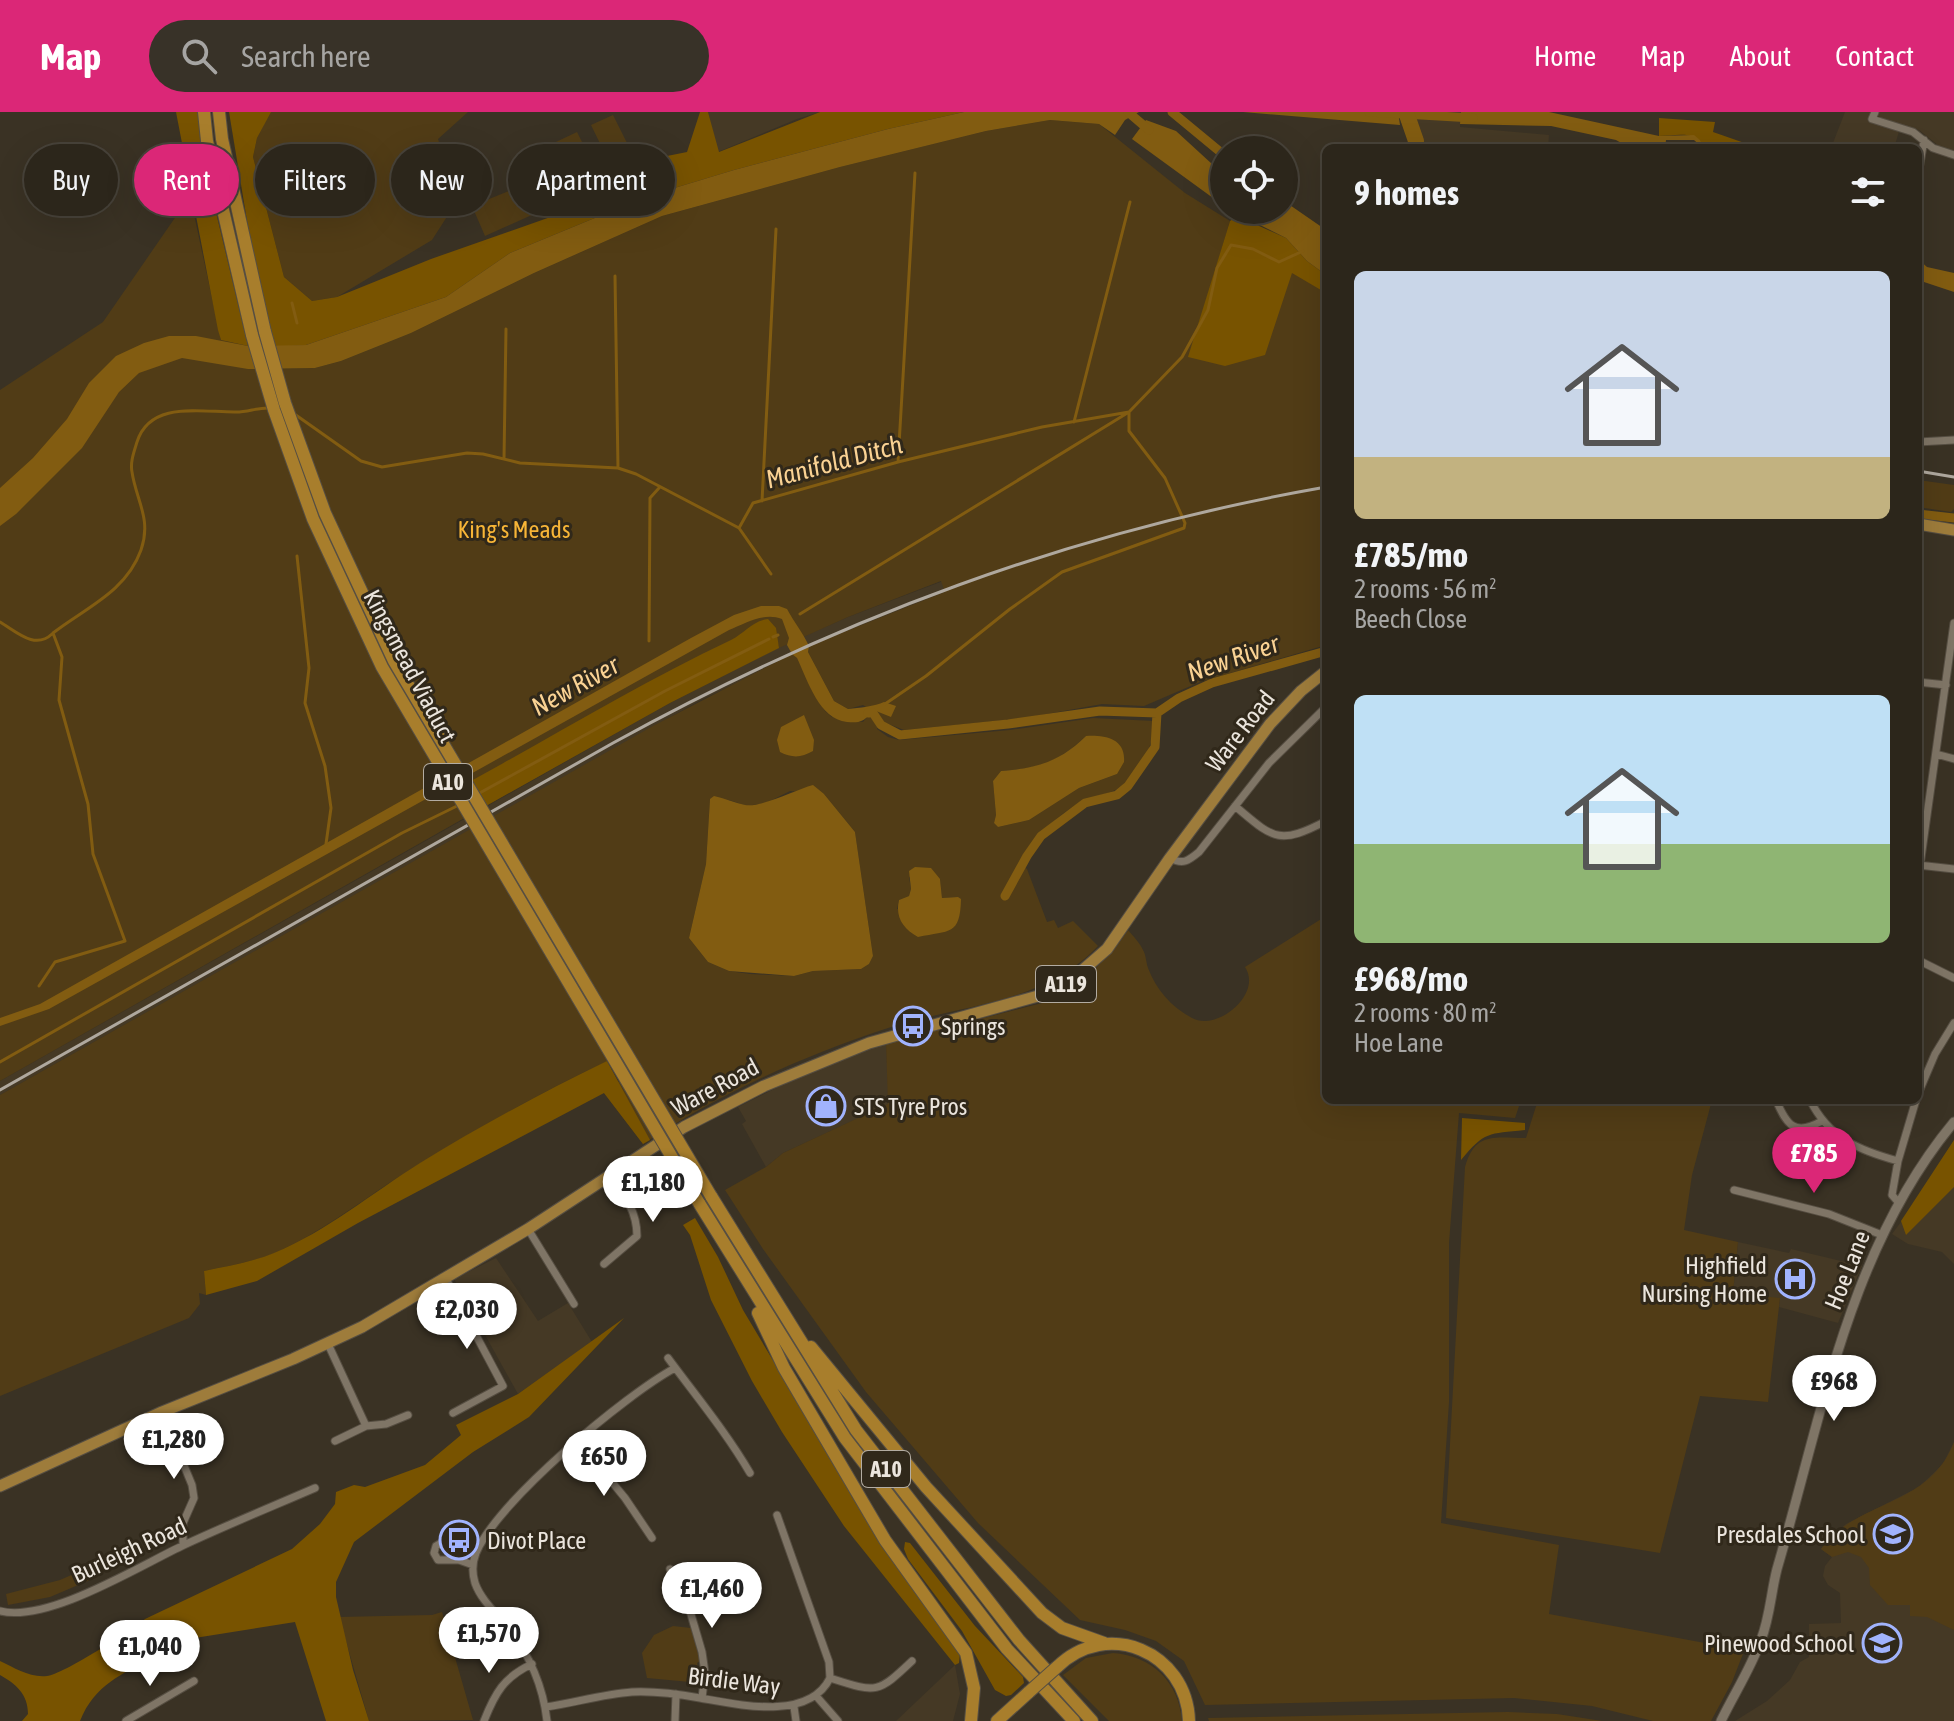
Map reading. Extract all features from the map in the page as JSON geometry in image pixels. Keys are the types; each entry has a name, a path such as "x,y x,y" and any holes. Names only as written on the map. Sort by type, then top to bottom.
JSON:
{"highway":[{"name":"A10","path":"204,112 207,141 258,334"},
{"name":"A10","path":"219,112 258,334"},
{"name":"Kingsmead Viaduct","path":"258,334 274,410 313,519 377,656 435,760 705,1199"},
{"name":"A10","path":"705,1199 737,1267 845,1438 1007,1649 1074,1721"},
{"name":"A10","path":"705,1199 774,1300 856,1430 1019,1640 1092,1721"},
{"path":"737,1267 784,1368 885,1540 966,1653 974,1688 971,1721"},
{"path":"774,1300 926,1487 1042,1613 1062,1628 1104,1643 1137,1648 1168,1668 1183,1690 1189,1721"},
{"path":"997,1721 1081,1649 1104,1643"}],"main road":[{"path":"1922,525 1954,530"},
{"name":"Ware Road","path":"0,1486 162,1412 328,1344 446,1279 684,1127 797,1071 896,1035 1038,996 1069,982 1107,949 1270,724 1322,674"}],"street":[{"path":"1875,112 1872,119 1913,132 1933,148 1954,155"},
{"path":"1922,152 1924,140"},
{"path":"1922,442 1954,440"},
{"path":"1922,845 1946,685 1950,676 1954,623"},
{"path":"1922,682 1946,685"},
{"path":"1170,858 1178,862 1188,861 1199,852 1269,763 1322,711"},
{"path":"1936,754 1954,759"},
{"path":"1235,806 1273,836 1297,834 1322,823"},
{"path":"1922,865 1954,869"},
{"path":"1922,962 1954,978"},
{"path":"1922,1085 1935,1054 1954,1023"},
{"path":"1778,1104 1793,1126 1805,1129 1822,1121"},
{"path":"1812,1104 1822,1121 1836,1135 1852,1145 1898,1161"},
{"path":"1899,1203 1892,1195 1898,1161 1915,1104"},
{"name":"Hoe Lane","path":"1721,1721 1762,1639 1773,1582 1828,1381 1882,1235 1928,1156 1954,1122"},
{"path":"604,1264 637,1236 628,1199 607,1178"},
{"path":"1734,1190 1837,1217 1882,1235"},
{"path":"528,1229 574,1304"},
{"path":"446,1279 503,1386 453,1413"},
{"path":"328,1344 366,1426"},
{"path":"668,1358 719,1423 750,1473"},
{"path":"547,1721 546,1707 532,1664 514,1635 479,1592 473,1565 479,1547 517,1499 578,1441 620,1404 675,1368"},
{"path":"162,1412 192,1485 194,1498 183,1523 183,1545"},
{"path":"335,1441 366,1426 386,1424 408,1415"},
{"path":"578,1441 625,1498 652,1538"},
{"name":"Burleigh Road","path":"0,1611 15,1614 63,1602 183,1545 315,1488"},
{"path":"777,1515 829,1662 830,1678 817,1697 838,1721"},
{"path":"459,1560 473,1565"},
{"path":"670,1569 678,1596 690,1611 702,1652 705,1673 702,1698"},
{"path":"830,1678 878,1689 912,1661"},
{"path":"484,1721 500,1686 532,1664"},
{"path":"126,1721 194,1681"},
{"name":"Birdie Way","path":"546,1707 633,1692 676,1694 753,1708 794,1707 817,1697"},
{"path":"675,1721 676,1694"},
{"path":"794,1707 796,1721"}],"shaded area":[{"path":"176,112 198,112 201,144 182,144"},
{"path":"229,112 271,112 257,138 253,157 255,216 268,216 284,277 312,301 337,297 431,259 553,216 600,216 510,253 446,297 306,345 275,347 252,251 239,172 239,144 234,144"},
{"path":"700,112 708,112 719,152 820,112 964,112 888,129 675,188 675,154 687,152"},
{"path":"708,112 820,112 718,152"},
{"path":"964,112 1139,112 1125,120 1115,135 1099,124 1050,120 986,131 675,212 675,188 888,129"},
{"path":"1243,112 1398,112 1400,125"},
{"path":"1407,112 1461,112 1460,127 1549,135 1548,144 1420,144"},
{"path":"1461,112 1549,112 1659,136 1694,135 1702,144 1694,140 1666,140 1666,144 1623,144 1551,126 1460,124"},
{"path":"1845,112 1954,112 1954,151 1939,146 1919,130 1901,125 1895,144 1833,144"},
{"path":"1659,118 1715,122 1713,132 1747,144 1701,144 1690,136 1659,136"},
{"path":"1146,120 1176,131 1210,162 1210,196 1132,139"},
{"path":"1298,211 1322,227 1322,272 1307,261 1286,238 1258,224 1298,224"},
{"path":"196,216 217,216 248,346 221,340"},
{"path":"600,216 662,216 534,273 411,333 341,361 315,368 248,369 182,358 139,373 119,392 82,448 0,526 0,488 33,458 67,419 89,383 116,356 169,336 196,336 248,346 306,345 446,297 510,253"},
{"path":"1229,224 1255,224 1286,238 1322,272 1322,291 1292,273 1265,355 1225,366 1188,357"},
{"path":"1922,263 1927,267 1954,273 1954,292 1922,281"},
{"path":"996,561 978,581 831,638 699,701 0,1095 0,1081 670,703 786,644"},
{"path":"761,606 787,609 807,641 808,652 834,701 848,709 884,702 896,706 891,717 876,711 878,715 875,718 870,714 863,720 851,722 829,714 816,698 797,658 787,645 789,638 782,619 755,619 729,630 49,1009 0,1026 0,1018 40,1004 691,638 734,615"},
{"path":"768,619 776,628 779,648 670,703 486,806 471,781 731,640 757,622"},
{"path":"804,715 814,740 813,751 796,756 780,752 777,740 781,727"},
{"path":"1086,736 1106,737 1118,743 1124,754 1124,762 1117,774 1079,788 1029,820 998,827 994,823 993,781 1001,771 1026,768 1057,758"},
{"path":"813,785 855,832 873,956 869,964 861,969 813,971 794,976 729,971 708,962 689,938 706,864 710,799 714,796 751,805"},
{"path":"915,867 931,868 940,879 942,898 961,899 958,920 951,929 918,937 901,922 899,900 909,896 909,871"},
{"path":"886,1043 889,1104 783,1153 766,1167 742,1124 746,1121 738,1107 822,1065"},
{"path":"607,1061 650,1140 643,1144 604,1093 358,1223 257,1281 206,1295 204,1271 257,1259 294,1244 466,1136"},
{"path":"1462,1118 1525,1123 1525,1130 1488,1136 1461,1160"},
{"path":"1954,1140 1954,1264 1942,1252 1908,1244 1892,1234 1918,1199"},
{"path":"1954,1140 1954,1187 1906,1235 1901,1221"},
{"path":"695,1218 743,1310 881,1542 960,1653 959,1663 955,1665 844,1526 782,1432 711,1300 690,1235 683,1225"},
{"name":"Highfield Nursing Home","path":"1738,1242 1789,1253 1791,1249 1862,1266 1838,1323 1779,1307 1780,1299 1733,1293"},
{"path":"496,1258 538,1321 568,1303 592,1342 518,1394 454,1279"},
{"path":"624,1318 529,1417 473,1452 354,1542 336,1582 336,1597 369,1721 326,1721 295,1622 157,1644 154,1657 101,1689 80,1721 22,1721 28,1714 26,1701 16,1686 0,1675 0,1661 35,1675 55,1673 97,1651 145,1619 292,1549 320,1524 335,1504 336,1492 354,1485 365,1487 425,1465 461,1435 456,1425 518,1394"},
{"name":"Pinewood School","path":"1954,1442 1954,1721 1735,1721 1767,1701 1790,1680 1800,1662 1809,1657 1809,1624 1841,1623 1840,1593 1828,1585 1823,1576 1825,1566 1832,1557 1821,1549 1828,1539 1846,1524 1919,1487 1943,1464"},
{"path":"905,1542 910,1543 975,1626 1023,1677 1024,1683 1011,1695 1006,1696 995,1690 962,1631 908,1559"},
{"path":"955,1665 960,1694 953,1721 896,1721"}],"green space":[{"path":"270,112 468,112 438,139 440,144 391,144 391,216 447,216 432,240 337,297 312,301 284,277 268,216 375,216 375,144 256,144"},
{"path":"613,115 628,144 600,144 591,125"},
{"name":"King's Meads","path":"1050,120 1099,124 1185,193 1210,209 1210,224 1229,224 1189,357 1292,272 1322,275 1322,646 1200,682 1144,706 1102,704 1025,718 904,730 881,721 878,715 863,705 848,709 834,701 808,652 809,646 945,592 941,581 779,648 775,630 498,799 0,1081 0,390 103,322 176,216 194,216 221,340 248,346 255,369 315,368 411,333 534,273 662,216 675,216 675,212 986,131"},
{"path":"577,132 583,144 552,144"},
{"path":"508,191 508,216 530,216 485,236 476,216 492,216 492,198"},
{"path":"1922,481 1954,485 1954,509 1951,512 1922,508"},
{"path":"792,654 825,711 832,717 863,722 868,716 879,724 877,729 899,740 1010,730 1093,718 1154,721 1147,753 1129,780 1111,792 1084,800 1062,814 1038,837 1019,863 1027,869 1047,922 1054,920 1058,928 1073,921 1098,946 1076,966 1051,981 998,1001 885,1029 822,1052 730,1093 643,1144 604,1093 639,1065 631,1051 498,1118 294,1244 258,1259 204,1271 206,1295 199,1293 200,1304 189,1318 0,1396 0,1095 653,726","holes":["1086,736 1117,774 1079,788 1029,820 998,827 994,823 993,781 1001,771 1027,768 1057,758","790,791 824,794 855,832 873,956 869,964 861,969 813,971 794,976 729,971 708,962 689,938 706,864 710,799 729,800 747,806 766,803","909,877 940,879 942,898 958,897 897,909 899,900 909,896"]},
{"path":"1322,919 1322,1104 1520,1104 1515,1118 1459,1113 1449,1243 1449,1402 1441,1523 1559,1545 1549,1614 1721,1646 1723,1637 1748,1641 1732,1682 1711,1721 1653,1721 1592,1706 1514,1698 1205,1705 1184,1661 1156,1641 1080,1620 978,1523 866,1392 763,1249 725,1190 766,1167 783,1153 888,1104 886,1043 1054,1000 1082,981 1113,951 1128,930 1142,947 1151,976 1165,997 1192,1018 1213,1020 1235,1008 1248,988 1249,978 1245,967"},
{"path":"1537,1104 1711,1104 1692,1175 1684,1230 1738,1242 1733,1293 1780,1298 1768,1402 1700,1396 1660,1553 1446,1518 1465,1167 1474,1147 1481,1142 1496,1138 1526,1138"},
{"name":"Presdales School","path":"1954,1442 1954,1630 1927,1617 1910,1616 1910,1605 1888,1605 1870,1585 1869,1568 1861,1557 1848,1552 1832,1557 1821,1549 1853,1520 1928,1480 1943,1463"},
{"path":"96,1567 97,1577 50,1597 8,1605 6,1594 60,1580"},
{"path":"442,1612 473,1720 369,1721 339,1617 432,1615"},
{"path":"673,1626 691,1628 700,1661 697,1663 701,1683 647,1678 642,1653 654,1635"},
{"path":"1113,1653 1140,1659 1161,1674 1175,1694 1182,1721 1109,1721 1063,1675 1086,1658"},
{"path":"1508,1712 1557,1714 1602,1721 1209,1721 1208,1718"}],"waterway":[{"path":"1128,112 1149,130"},
{"path":"1172,112 1210,143"},
{"path":"1369,112 1473,118"},
{"path":"1407,115 1416,144"},
{"path":"898,462 915,173"},
{"path":"1074,422 1130,202"},
{"path":"762,501 776,229"},
{"path":"800,614 1129,412 1182,357 1208,310 1217,268 1231,245 1253,249 1279,262 1303,251"},
{"path":"615,276 618,468"},
{"path":"292,303 297,323"},
{"path":"504,459 506,329"},
{"path":"39,986 55,962 125,941 93,854 88,804 59,700 62,657 53,633 115,588 134,565 141,550 144,519 132,464 137,442 144,429 164,414 270,408"},
{"name":"Manifold Ditch","path":"293,413 361,461 382,467 467,453 520,463 618,468 636,474 739,528 753,503 898,462 1042,427 1129,412"},
{"path":"885,704 1062,572 1184,528 1185,523 1165,478 1129,431 1129,412"},
{"path":"649,641 650,498 659,488"},
{"name":"New River","path":"1922,514 1954,518"},
{"path":"739,528 771,574"},
{"path":"297,556 309,668 305,703 325,766 331,808 326,844"},
{"path":"0,622 33,640 52,634"},
{"path":"773,637 778,635"},
{"path":"476,795 665,691 769,639"},
{"name":"New River","path":"868,713 873,713 881,725 900,735 1100,711 1157,713 1179,698 1212,683 1322,652"},
{"name":"New River","path":"1005,896 1041,836 1085,803 1117,795 1128,786 1155,747 1157,713"},
{"path":"0,1062 402,833 459,805"}],"railway":[{"path":"1922,472 1954,477"},
{"path":"0,1090 613,743 784,657 871,619 1048,555 1139,528 1322,488"}],"place":[{"name":"Springs","path":"913,1026"},
{"name":"STS Tyre Pros","path":"826,1106"},
{"name":"Highfield Nursing Home","path":"1795,1279"},
{"name":"Presdales School","path":"1893,1534"},
{"name":"Divot Place","path":"459,1540"},
{"name":"Pinewood School","path":"1882,1643"}]}
